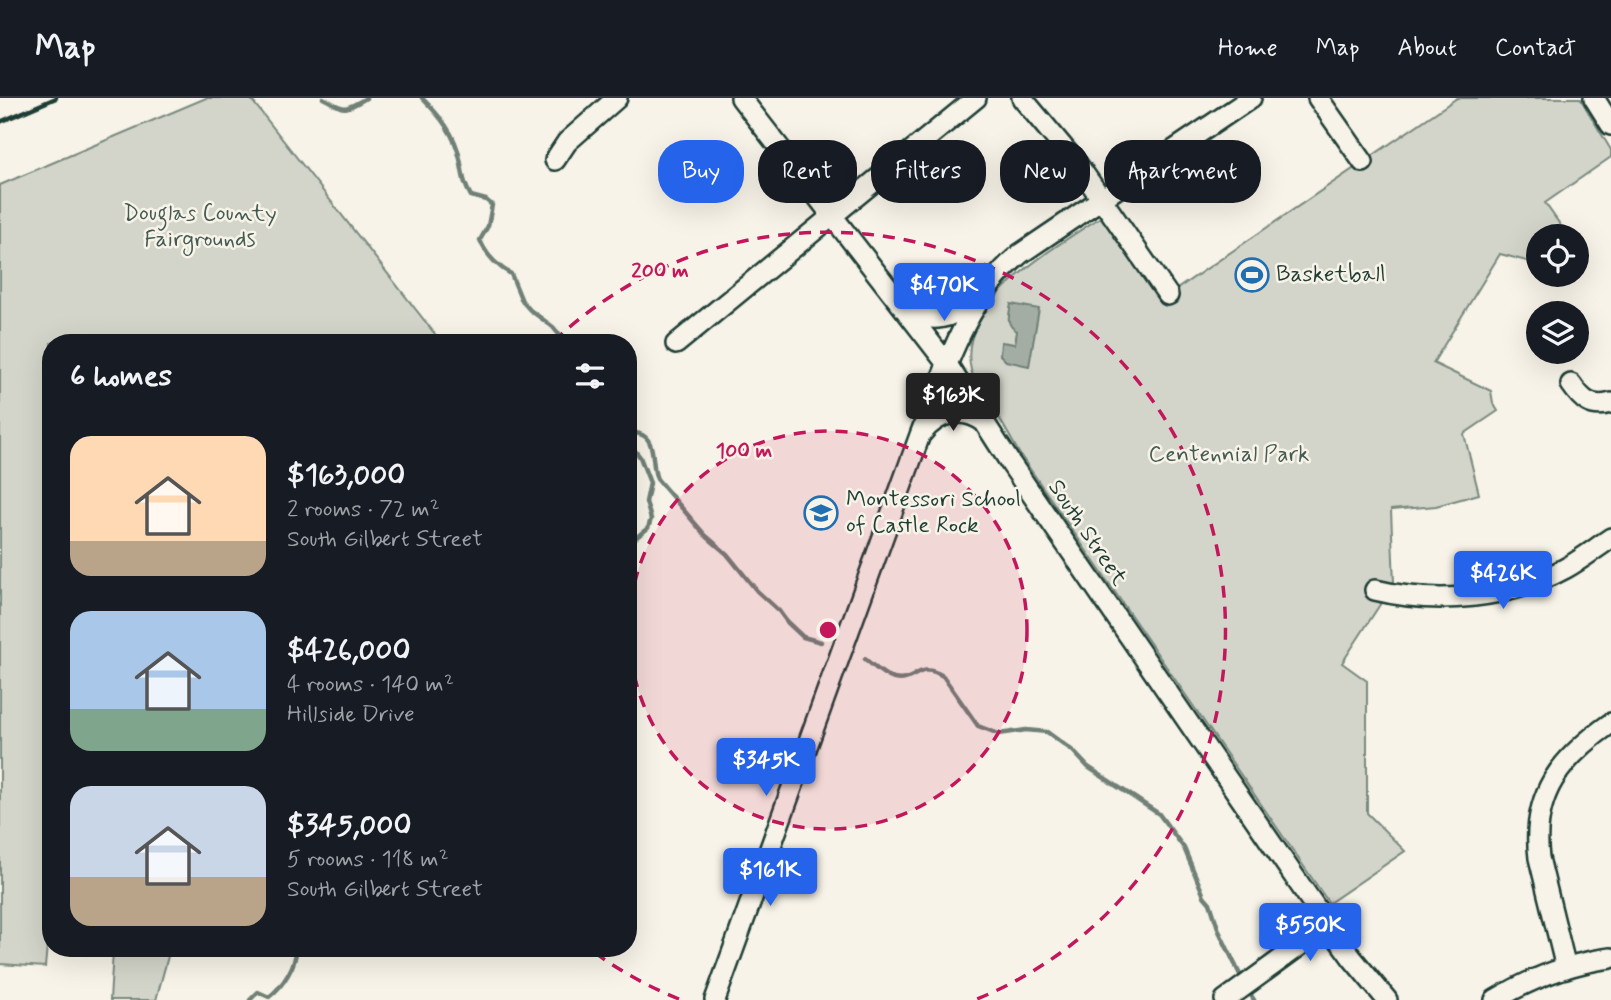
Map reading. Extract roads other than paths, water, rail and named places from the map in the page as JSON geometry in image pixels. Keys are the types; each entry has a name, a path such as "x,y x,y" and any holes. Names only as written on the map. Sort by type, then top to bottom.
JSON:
{"street":[{"path":"555,160 567,142 617,98"},
{"name":"South Street","path":"741,98 947,364 1011,464 1328,925 1357,966 1387,1000"},
{"path":"676,344 831,214 976,98"},
{"path":"1022,98 1079,165 1168,295"},
{"path":"715,1000 920,435 947,364 977,301 1001,271 1020,254 1251,98"},
{"path":"1318,98 1363,162"},
{"path":"1594,98 1611,123"},
{"path":"905,309 920,317 935,319 952,315 977,301"},
{"path":"1571,384 1589,404 1599,406 1611,403"},
{"path":"920,435 938,417 954,412 972,415 985,423"},
{"path":"1375,590 1402,596 1447,597 1498,591 1542,579 1564,569 1610,539"},
{"path":"1566,968 1539,859 1539,813 1544,795 1564,763 1611,723"},
{"path":"1226,1000 1328,925"},
{"path":"1494,1000 1536,979 1566,968 1611,958"}],"waterway":[{"path":"323,98 343,108 366,98"},
{"path":"422,98 451,133 471,196 486,200 492,205 488,226 480,240 485,251 511,274 522,301 559,334"},
{"path":"637,434 650,444 657,479 705,535 727,554 757,591 803,637 821,642"},
{"path":"637,453 650,483 646,502 651,519 648,528 637,537"},
{"path":"865,659 894,679 901,680 927,670 943,676 978,726 999,734 1026,730 1047,732 1073,751 1088,767 1159,814 1184,848 1243,981"},
{"path":"250,1000 258,992 269,997 279,988 295,957"},
{"path":"1247,989 1254,1000"}],"railway":[{"path":"0,122 56,98"}],"place":[{"name":"Basketball","path":"1252,275"},
{"name":"Montessori School of Castle Rock","path":"821,513"}],"park label":[{"name":"Douglas County Fairgrounds","path":"200,227"},
{"name":"Centennial Park","path":"1229,455"}]}
